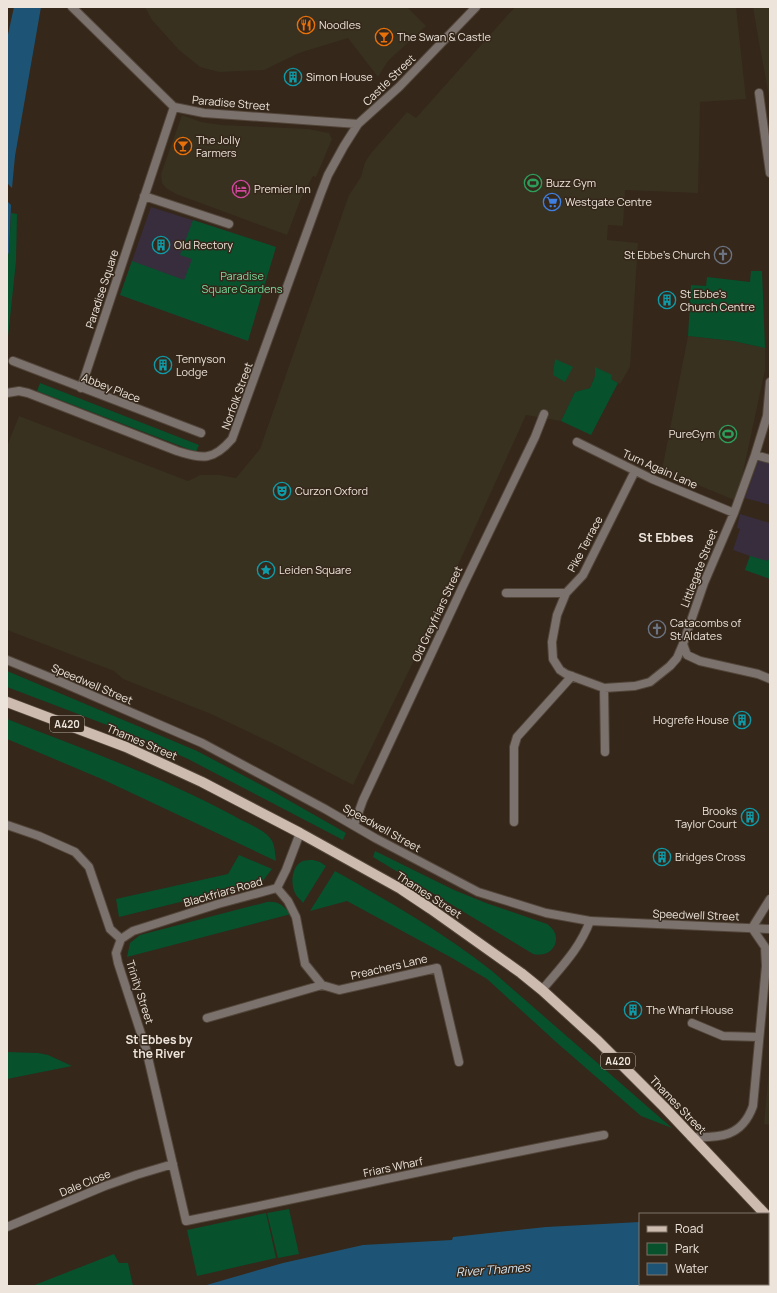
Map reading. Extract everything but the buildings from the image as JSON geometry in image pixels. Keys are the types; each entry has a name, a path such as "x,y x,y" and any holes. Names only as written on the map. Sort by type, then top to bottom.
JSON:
{"main road":[{"name":"Thames Street","path":"7,702 126,747 202,782 300,833 401,889 431,909 521,973 598,1041 764,1213"}],"street":[{"path":"72,7 174,107"},
{"name":"Castle Street","path":"328,176 358,124 399,87 476,7"},
{"path":"759,93 770,173"},
{"name":"Paradise Street","path":"174,107 204,113 358,124"},
{"name":"Paradise Square","path":"81,388 174,107"},
{"name":"Norfolk Street","path":"7,393 19,391 28,393 190,455 197,457 216,455 225,448 232,439 328,176"},
{"path":"144,196 229,224"},
{"name":"Abbey Place","path":"13,361 201,433"},
{"name":"Littlegate Street","path":"604,688 635,686 650,682 670,666 677,658 704,583 734,513 755,455 767,416 770,382"},
{"name":"Old Greyfriars Street","path":"354,825 363,800 462,588 535,437 544,414"},
{"name":"Turn Again Lane","path":"577,442 635,471 734,513"},
{"path":"755,455 770,459"},
{"name":"Pike Terrace","path":"566,593 583,575 635,471"},
{"path":"506,593 566,593 557,615 552,642 553,659 560,670 604,688 605,752"},
{"path":"683,644 687,654 700,661 758,674 770,679"},
{"name":"Speedwell Street","path":"7,660 202,743 318,805 375,838 478,892 546,913 590,921 770,929"},
{"path":"514,822 514,747 517,737 572,676"},
{"path":"7,825 39,836 74,852 89,867 110,929 121,939"},
{"name":"Blackfriars Road","path":"121,939 133,931 225,902 277,888 286,870 300,833"},
{"path":"277,888 288,901 296,917 305,964 322,985"},
{"path":"691,1137 711,1137 723,1135 739,1129 750,1116 753,1106 766,966 765,946 752,928 770,898"},
{"path":"542,990 584,937 590,921"},
{"name":"Trinity Street","path":"121,939 116,953 118,963 146,1048 186,1221"},
{"name":"Preachers Lane","path":"207,1018 322,985 338,990 437,968 459,1062"},
{"path":"692,1023 723,1036 759,1037"},
{"name":"Friars Wharf","path":"186,1221 531,1148 604,1135"},
{"name":"Dale Close","path":"7,1227 105,1186 173,1164"}],"shaded area":[{"path":"145,7 407,7 426,26 388,61 378,77 348,38 299,53 264,70 219,72 200,67 179,50 152,20"},
{"path":"515,7 736,7 746,99 700,102 698,193 625,190 623,226 608,225 607,240 638,243 630,367 620,384 610,379 595,376 590,388 575,392 561,421 526,415 426,636 353,785 278,746 211,714 123,679 114,671 7,630 7,446 19,416 188,481 200,475 219,475 236,478 260,449 349,195 361,177 365,162 407,112 416,118"},
{"path":"753,7 770,7 770,102 759,42"},
{"path":"182,115 201,122 221,125 308,129 329,133 332,139 316,177 313,176 300,201 287,235 176,194 166,188 162,183 161,174"},
{"path":"151,207 233,233 248,341 120,295"},
{"path":"688,336 733,341 765,348 765,370 740,486 734,500 662,470"},
{"path":"759,459 770,462 770,505 745,498"},
{"path":"740,514 770,523 770,579 745,570 750,556 733,550 740,529 737,528"},
{"path":"770,1060 770,1125 764,1124"}],"green space":[{"path":"11,213 17,214 16,261 8,337 7,255 9,253"},
{"name":"Paradise Square Gardens","path":"193,220 276,247 248,341 120,295 132,261 184,280 192,259 180,255"},
{"path":"751,271 762,271 765,348 733,341 688,336 691,285 706,286 707,277 750,282"},
{"path":"555,359 573,367 565,382 553,375"},
{"path":"595,367 612,375 611,379 618,383 591,435 561,421 575,392 590,388 595,376"},
{"path":"40,383 199,445 196,452 37,391"},
{"path":"750,556 768,561 770,556 770,579 745,570"},
{"path":"7,671 197,751 267,788 346,833 343,840 188,759 136,736 7,687"},
{"path":"7,719 151,776 207,802 253,826 272,840 276,861 104,780 7,739"},
{"path":"375,851 454,890 486,903 547,924 555,934 555,945 547,953 540,955 533,954 373,857"},
{"path":"239,855 272,869 262,882 119,917 116,899 228,874"},
{"path":"313,860 326,866 303,903 293,889 292,880 294,870 299,863"},
{"path":"335,871 395,906 474,957 672,1128 641,1116 556,1042 487,979 452,958 347,901 310,911"},
{"path":"267,902 278,903 291,914 127,957 130,943 140,935"},
{"path":"7,1052 38,1053 48,1055 72,1066 7,1079"},
{"path":"289,1209 299,1254 278,1258 267,1213"},
{"path":"266,1213 276,1258 197,1276 187,1230"},
{"path":"114,1254 119,1263 128,1263 133,1286 32,1286"}],"water":[{"path":"14,7 41,7 15,156 12,188 7,183 7,39"},
{"path":"7,201 11,205 9,253 7,255"},
{"name":"River Thames","path":"639,1222 639,1285 718,1286 203,1286 283,1263 363,1245 452,1240 453,1237 546,1227"}],"place":[{"name":"Noodles","path":"306,25"},
{"name":"The Swan & Castle","path":"384,37"},
{"name":"Simon House","path":"293,77"},
{"name":"The Jolly Farmers","path":"183,146"},
{"name":"Buzz Gym","path":"533,183"},
{"name":"Premier Inn","path":"241,189"},
{"name":"Westgate Centre","path":"552,202"},
{"name":"Old Rectory","path":"161,245"},
{"name":"St Ebbe's Church","path":"723,255"},
{"name":"St Ebbe's Church Centre","path":"667,300"},
{"name":"Tennyson Lodge","path":"163,365"},
{"name":"PureGym","path":"728,434"},
{"name":"Curzon Oxford","path":"282,491"},
{"name":"Leiden Square","path":"266,570"},
{"name":"Catacombs of St Aldates","path":"657,629"},
{"name":"Hogrefe House","path":"742,720"},
{"name":"Brooks Taylor Court","path":"750,817"},
{"name":"Bridges Cross","path":"662,857"},
{"name":"The Wharf House","path":"633,1010"}],"district":[{"name":"St Ebbes","path":"666,537"},
{"name":"St Ebbes by the River","path":"159,1047"}]}
